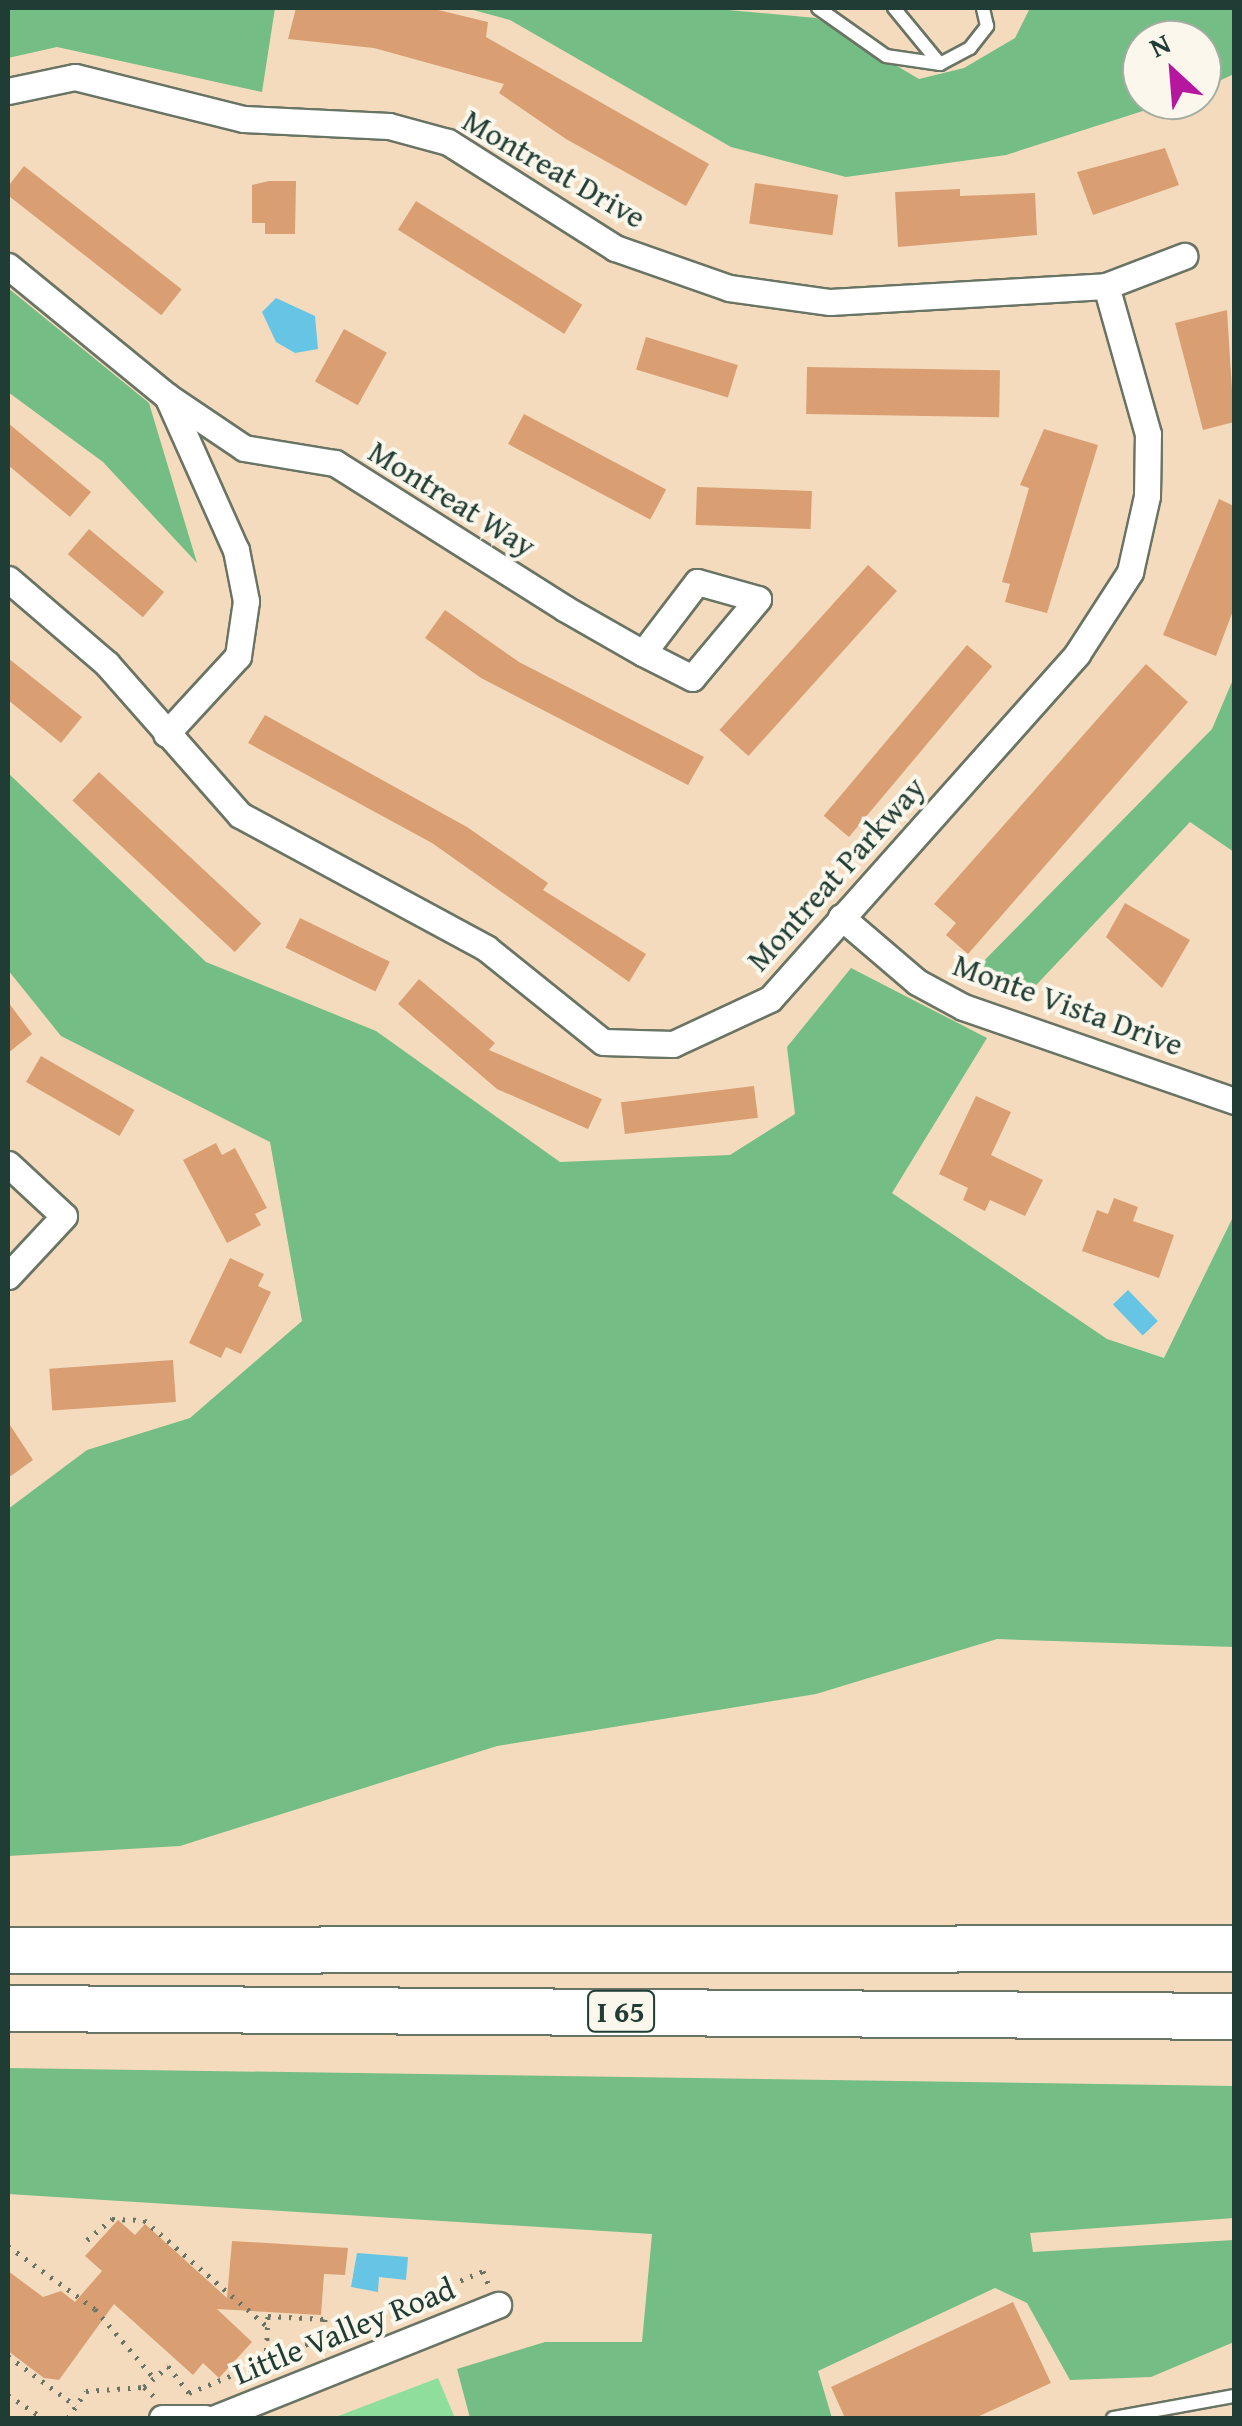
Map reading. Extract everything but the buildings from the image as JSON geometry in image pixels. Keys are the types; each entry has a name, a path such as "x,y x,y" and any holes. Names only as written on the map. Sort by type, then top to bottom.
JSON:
{"highway":[{"path":"8,1938 118,1950"},
{"name":"I 65","path":"8,1950 1234,1948"},
{"name":"I 65","path":"8,2008 1234,2016"}],"street":[{"name":"Montreat Drive","path":"8,91 75,77 244,120 389,126 448,142 614,248 729,288 830,302 1106,286 1184,256"},
{"name":"Montreat Way","path":"8,266 166,396 244,448 335,463 643,653"},
{"name":"Montreat Parkway","path":"8,579 107,664 240,816 486,948 604,1042 672,1044 770,999 1077,654 1130,572 1148,496 1148,434 1106,286"},
{"name":"Montreat Way","path":"166,396 236,550 246,601 238,656 166,734"},
{"name":"Monte Vista Drive","path":"841,917 917,982 963,1007 1234,1101"},
{"path":"8,1164 64,1216 8,1276"},
{"name":"Little Valley Road","path":"215,2418 498,2305"},
{"name":"Little Valley Road","path":"172,2407 205,2418"}],"lane":[{"path":"818,8 886,56 940,64 970,48 987,26 983,8"},
{"path":"894,8 940,64"},
{"path":"1113,2418 1234,2396"}],"path":[{"path":"87,2240 112,2218 144,2220 268,2327"},
{"path":"8,2246 96,2309 154,2378"},
{"path":"172,2407 266,2361 483,2272 498,2305"},
{"path":"266,2361 268,2316 325,2319 324,2337"},
{"path":"8,2356 76,2406"},
{"path":"68,2418 86,2391 144,2387 168,2366 172,2407"},
{"path":"144,2387 172,2407"},
{"path":"8,2395 43,2418"}],"green space":[{"path":"8,8 275,8 262,92 57,47 8,58"},
{"path":"466,8 706,8 816,18 919,79 964,68 1015,38 1030,8 1234,8 1234,74 1222,80 1222,20 1122,20 1122,118 1006,155 846,177 731,147 510,20"},
{"path":"8,288 149,403 197,563 103,462 8,392"},
{"path":"1234,677 1234,852 1190,822 1023,999 968,977 1212,729"},
{"path":"8,773 206,962 376,1031 560,1162 730,1155 795,1114 787,1047 851,968 987,1038 892,1193 1107,1339 1164,1358 1234,1215 1234,1647 997,1639 816,1694 497,1746 180,1846 8,1856 8,1509 87,1450 190,1418 302,1321 270,1142 61,1036 8,970"},
{"path":"8,2068 1234,2086 1234,2218 1030,2233 1033,2252 1234,2240 1234,2342 1151,2377 1070,2380 1027,2303 995,2288 818,2371 832,2418 470,2418 457,2369 545,2342 642,2342 652,2234 8,2194"},
{"path":"438,2378 455,2418 333,2418"}],"water":[{"path":"276,298 315,316 318,349 295,353 276,342 262,312"},
{"path":"1128,1290 1158,1321 1143,1336 1113,1305"},
{"path":"357,2253 408,2257 406,2280 379,2277 378,2292 351,2287"}]}
